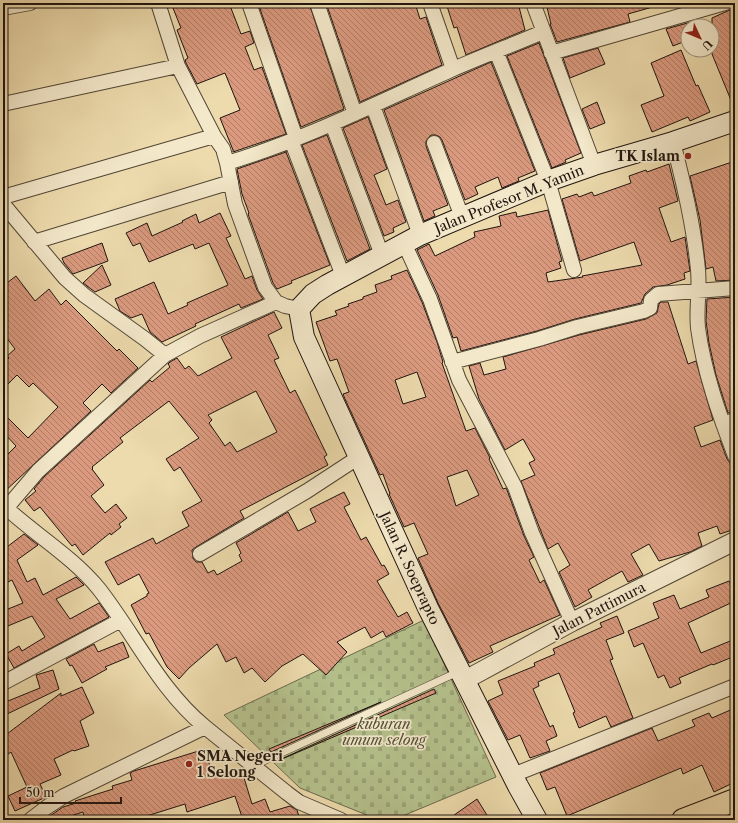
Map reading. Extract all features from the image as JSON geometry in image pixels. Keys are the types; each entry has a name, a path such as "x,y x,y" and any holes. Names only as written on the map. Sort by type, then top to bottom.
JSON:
{"main road":[{"name":"Jalan Profesor M. Yamin","path":"299,309 313,294 343,276 412,239 462,217 548,181 735,121"},
{"name":"Jalan R. Soeprapto","path":"299,309 304,337 428,608 513,776 537,820"},
{"path":"684,820 735,800"}],"street":[{"path":"3,8 30,3"},
{"path":"158,3 178,66 214,136 223,149 235,204 265,287 276,302 285,306 299,309"},
{"path":"249,3 294,139 343,276"},
{"path":"317,3 355,114"},
{"path":"430,3 453,69"},
{"path":"533,3 594,165"},
{"path":"551,53 724,3"},
{"path":"227,163 260,153 332,124 453,69 543,32"},
{"path":"496,51 548,181 574,270"},
{"path":"3,104 178,66"},
{"path":"373,106 430,299 452,362 459,380 515,487 532,532 572,622"},
{"path":"332,124 382,255"},
{"path":"3,197 214,136"},
{"path":"673,142 686,194 692,226 698,271 698,328 708,381 729,422 735,456"},
{"path":"434,143 462,217"},
{"path":"34,242 231,182"},
{"path":"3,204 65,278 84,295 165,355"},
{"path":"452,362 577,327 644,311 650,308 651,300 658,294 735,288"},
{"path":"276,302 200,336 165,355 38,471 4,508 86,574 121,620 167,688 177,700 205,727 257,763 287,793 299,802 341,820"},
{"path":"200,554 307,491 359,457"},
{"name":"Jalan Pattimura","path":"462,676 735,541"},
{"path":"3,684 121,620"},
{"path":"513,776 735,686"},
{"path":"30,820 64,796 205,727"}],"lane":[{"path":"257,763 462,676"}],"green space":[{"name":"kuburan umum selong","path":"424,620 496,777 393,820 379,820 300,788 224,715"}],"building":[{"path":"171,3 229,3 241,34 250,31 254,43 245,47 254,70 262,67 286,134 233,152 220,118 240,110 225,73 197,84 185,60 188,58 177,30 181,28"},
{"path":"258,3 309,3 344,109 301,127"},
{"path":"326,3 415,3 420,19 426,17 442,65 360,102"},
{"path":"446,3 518,3 525,30 466,55 457,27 454,28"},
{"path":"546,3 656,3 656,6 628,14 630,22 557,42 550,24"},
{"path":"674,3 684,3 685,6 676,8"},
{"path":"732,9 735,15 735,110 714,58 720,58 720,18 712,18"},
{"path":"680,25 680,43 673,46 666,29"},
{"path":"539,43 581,153 552,168 507,56"},
{"path":"598,48 605,64 570,78 563,58"},
{"path":"680,50 680,58 684,58 696,86 698,85 710,112 690,121 688,117 652,132 641,105 664,96 651,63"},
{"path":"491,62 535,171 518,178 519,181 502,188 498,177 475,187 478,194 465,200 442,140 436,135 431,135 426,141 426,146 448,205 433,211 435,216 424,221 384,110"},
{"path":"597,102 605,123 590,129 582,109"},
{"path":"368,117 387,169 374,175 386,205 398,200 406,222 393,228 394,232 384,236 343,128"},
{"path":"327,135 370,249 347,261 302,145"},
{"path":"286,152 330,265 291,281 292,283 277,289 273,283 248,214 249,213 242,194 237,169"},
{"path":"735,161 735,194 731,196 735,209 735,280 716,281 713,267 706,269 700,220 690,176"},
{"path":"669,164 678,201 659,208 671,242 685,237 690,271 684,273 685,279 667,285 653,287 645,294 641,303 575,319 537,331 461,351 457,337 453,338 438,295 417,250 429,244 435,256 475,237 474,232 501,226 499,216 516,212 517,217 548,210 562,261 559,262 561,268 546,273 548,282 583,277 582,276 642,265 634,242 580,261 562,199 577,194 579,197 592,192 594,196 631,183 629,176 646,170 647,172"},
{"path":"220,213 231,236 226,238 245,279 252,276 257,290 263,299 241,308 239,304 195,324 196,326 162,342 150,332 142,314 131,318 120,311 115,299 154,282 168,314 188,305 187,303 228,285 209,243 195,249 193,244 149,262 140,243 133,246 126,233 147,223 152,236 183,222 182,221 196,214 199,223"},
{"path":"102,243 108,261 73,274 64,263 62,258"},
{"path":"102,265 111,285 95,292 83,283"},
{"path":"407,270 422,302 437,342 443,362 442,363 466,431 475,428 503,489 506,488 524,536 534,557 529,560 540,583 544,580 560,615 490,646 493,652 469,663 438,603 418,558 428,554 414,523 404,527 389,494 383,474 380,475 343,394 349,392 337,359 330,361 316,322 337,315 335,311 349,306 348,304 363,299 363,297 377,292 375,285 392,279 391,276","holes":["417,372 426,397 403,404 395,380","467,470 479,495 456,506 447,477"]},
{"path":"16,276 35,301 49,289 61,305 66,300 117,351 119,349 138,368 111,393 102,384 83,403 91,411 3,493 3,459 16,446 3,432 3,413 28,438 58,407 33,383 29,387 17,375 3,389 3,364 9,358 7,356 15,349 3,333 3,312 7,308 3,303 3,286"},
{"path":"735,297 735,351 730,353 735,368 735,412 728,413 716,375 709,343 706,321 707,299"},
{"path":"661,302 668,302 688,364 696,361 713,420 694,427 701,447 720,440 727,459 730,463 735,464 735,529 720,534 717,526 698,533 702,546 690,552 659,561 649,544 631,554 643,575 628,582 622,571 588,590 592,597 575,607 559,572 570,565 558,543 548,549 521,481 535,475 529,463 535,460 523,439 505,450 479,399 469,366 480,363 484,375 506,369 503,357 579,335 646,319 657,313"},
{"path":"274,312 282,328 268,335 279,358 274,360 290,393 295,390 327,455 324,457 328,465 240,511 244,518 192,550 193,558 196,562 202,562 208,573 214,570 217,575 242,561 239,555 241,553 236,543 288,512 298,531 316,522 310,509 344,492 350,504 344,507 361,540 366,537 382,566 384,565 389,574 377,581 398,617 407,612 413,623 386,637 383,631 371,638 365,627 337,642 347,652 326,675 303,654 282,666 265,682 252,668 244,673 236,657 226,662 217,644 189,668 179,679 167,667 149,633 146,634 131,605 147,596 149,593 139,574 118,585 105,562 153,538 156,544 189,526 182,512 202,501 180,467 174,471 166,459 199,438 169,401 120,438 123,442 92,467 104,485 91,496 105,513 116,504 127,518 119,524 121,527 111,535 110,533 83,555 75,544 72,546 40,507 34,511 25,500 36,491 34,489 44,477 150,380 152,382 170,367 168,364 170,362 177,358 185,369 189,366 198,376 232,358 221,337","holes":["256,391 277,432 237,452 230,442 225,446 209,423 212,420 208,415"]},
{"path":"24,534 38,545 17,560 27,582 35,578 43,595 76,577 84,585 56,599 70,619 99,603 109,617 14,668 6,654 19,646 22,651 45,637 32,616 3,628 3,611 23,603 12,580 8,582 3,571 3,550"},
{"path":"729,581 732,587 735,585 735,601 688,623 701,653 735,639 735,656 679,678 681,683 670,688 664,675 658,678 643,643 634,647 628,631 659,618 653,603 674,595 680,609 709,597 706,590"},
{"path":"617,616 624,633 606,640 613,659 610,660 633,718 611,727 606,716 579,728 573,713 575,712 559,673 538,682 539,686 533,689 550,727 553,725 557,736 546,741 550,751 530,758 520,735 508,740 488,701 503,694 498,681 535,666 534,663 555,654 553,649 602,627 600,623"},
{"path":"123,642 129,657 105,667 107,669 82,683 72,665 70,666 66,659 94,644 98,652"},
{"path":"53,670 59,689 3,716 3,703 40,688 36,675"},
{"path":"82,687 94,713 80,721 89,746 74,751 73,750 54,759 61,775 40,784 46,797 15,811 8,796 27,787 11,752 3,758 3,737 61,693 61,696"},
{"path":"434,689 436,693 275,762"},
{"path":"381,702 271,752 269,749"},
{"path":"735,708 735,782 714,792 702,765 683,774 681,768 567,816 555,787 547,790 540,773 652,728 658,741 695,726 692,720 709,713 712,718"},
{"name":"SMA Negeri 1 Selong","path":"205,749 213,777 241,768 252,804 265,799 270,812 290,806 297,810 300,820 243,820 235,796 187,812 185,804 134,820 85,820 83,812 58,820 51,820 50,816 63,807 76,803 75,801 113,789 112,786 132,780 130,773 134,771"},
{"path":"477,799 490,820 447,820"}],"place":[{"name":"TK Islam","path":"688,156"},
{"name":"SMA Negeri 1 Selong","path":"189,764"}]}
